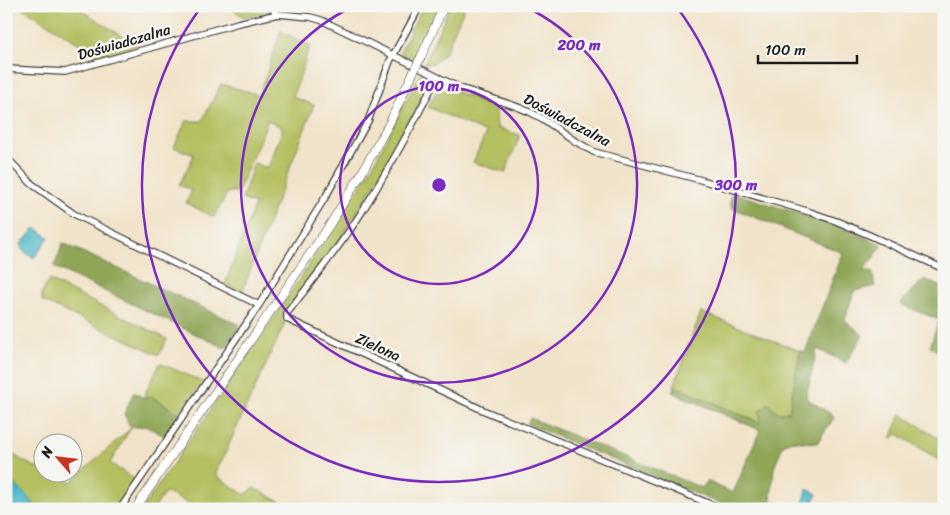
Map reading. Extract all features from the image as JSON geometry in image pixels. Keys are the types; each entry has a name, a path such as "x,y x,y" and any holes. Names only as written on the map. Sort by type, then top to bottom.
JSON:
{"main road":[{"path":"135,509 329,226 360,176 390,122 444,6"}],"street":[{"path":"269,6 278,14"},
{"path":"120,509 259,306 326,196 368,121 393,55 420,6"},
{"name":"Doświadczalna","path":"6,69 65,72 238,23 278,14 310,17 320,20 460,88 530,112 594,152 701,180 810,212 836,221 944,268"},
{"name":"Zielona","path":"437,77 375,191 329,259 287,313 287,318 485,411 722,509"},
{"path":"6,157 32,184 74,214 259,306"}],"green space":[{"path":"20,6 75,6 138,46 100,57"},
{"path":"228,6 265,6 269,12 244,17"},
{"path":"423,6 439,6 412,59 400,52"},
{"path":"450,6 465,6 445,53 435,63 424,64"},
{"path":"281,31 310,46 293,97 314,105 242,292 225,284 255,204 242,199 254,163 268,168 283,128 268,120 238,192 228,192 214,217 186,203 192,190 179,185 194,155 174,147 186,121 202,121 221,84 259,95"},
{"path":"421,72 432,80 354,217 325,261 281,319 285,323 215,475 245,495 254,488 294,509 200,509 165,492 154,509 142,509 276,315 369,173"},
{"path":"440,85 464,95 495,103 497,128 520,135 505,173 473,162 486,133 428,107"},
{"path":"733,193 833,224 883,245 863,271 872,271 875,286 854,291 845,320 863,335 846,363 817,349 806,398 831,414 834,418 817,443 792,441 783,445 774,468 770,509 733,509 527,424 530,418 702,488 707,481 733,493 760,430 672,392 674,386 760,423 760,410 769,403 779,413 789,412 800,351 805,352 843,253 732,208 730,201"},
{"path":"63,243 240,325 225,348 54,267"},
{"path":"924,279 944,288 944,356 930,346 939,320 900,304"},
{"path":"49,280 167,339 159,355 42,301 42,293"},
{"path":"701,312 800,351 789,412 779,413 760,423 674,386"},
{"path":"160,363 203,382 179,413 152,397 143,398"},
{"path":"134,392 143,398 152,397 179,413 166,437 146,426 131,428 124,414"},
{"path":"901,414 944,442 944,463 897,434 891,439"},
{"path":"131,428 110,463 137,481 116,509 33,509 33,502 6,476 6,449 32,465 32,482 82,482 82,472"}],"water":[{"path":"35,228 49,237 34,258 23,251 20,245"},
{"path":"6,476 33,502 33,509 6,509"},
{"path":"807,489 817,494 811,509 802,508"}]}
